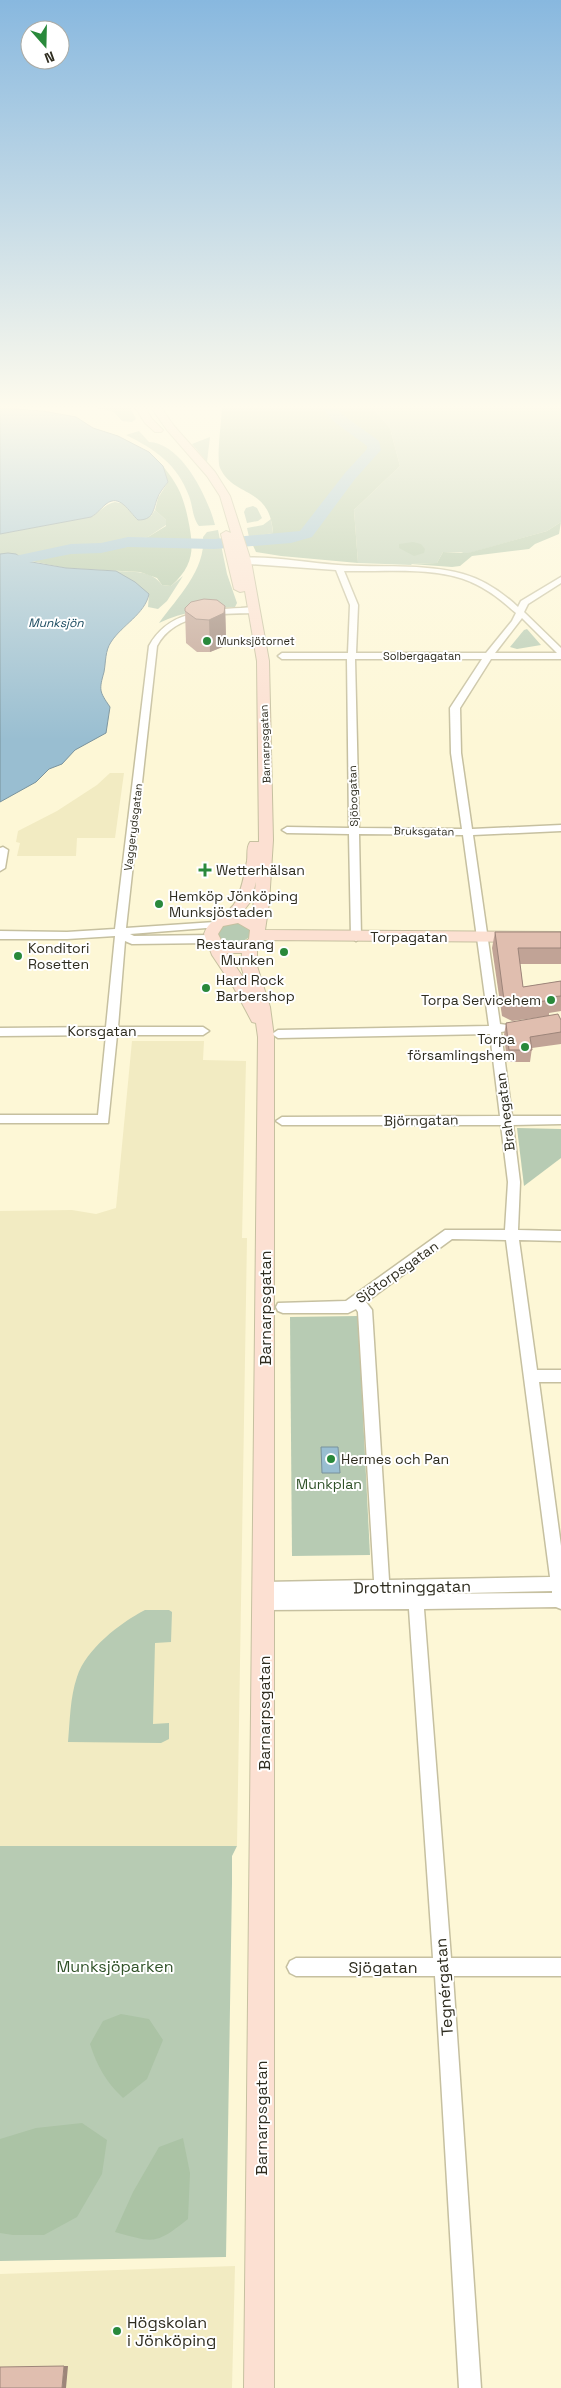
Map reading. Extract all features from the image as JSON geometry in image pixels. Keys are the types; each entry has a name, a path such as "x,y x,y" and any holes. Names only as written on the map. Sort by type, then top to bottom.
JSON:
{"main road":[{"path":"224,517 232,535"},
{"path":"229,517 232,535"},
{"name":"Barnarpsgatan","path":"232,535 263,660 266,840 262,902 249,966 272,1036 264,1596 259,2388"},
{"name":"Barnarpsgatan","path":"230,918 244,901 254,862 258,752 255,713 256,650 250,610"},
{"path":"214,936 230,918 246,920 255,936"},
{"name":"Barnarpsgatan","path":"214,936 220,955 272,1036"},
{"name":"Torpagatan","path":"214,936 231,949 255,936 561,936"}],"street":[{"path":"237,556 341,568 459,575 482,585 519,611 561,654"},
{"name":"Sjöbogatan","path":"341,568 340,572 354,605 352,656 350,662 350,741 356,936"},
{"name":"Brahegatan","path":"561,579 524,603 519,611 516,622 488,656 455,708 456,753 495,1029 514,1182 510,1215 512,1235 561,1600"},
{"name":"Vaggerydsgatan","path":"0,1119 104,1120 114,1031 121,934 154,641 164,630 188,618 205,614 250,610"},
{"name":"Solbergagatan","path":"282,656 561,654"},
{"name":"Bruksgatan","path":"287,830 467,832 561,828"},
{"path":"0,868 3,850"},
{"path":"0,935 121,934 132,940 214,936"},
{"path":"272,1036 477,1031 514,1026"},
{"name":"Korsgatan","path":"0,1032 203,1031"},
{"name":"Björngatan","path":"282,1122 561,1120"},
{"name":"Sjötorpsgatan","path":"282,1307 348,1307 450,1234 561,1236"},
{"path":"357,1301 365,1310 382,1595"},
{"path":"531,1376 561,1376"},
{"name":"Drottninggatan","path":"264,1596 415,1594 560,1584"},
{"name":"Drottninggatan","path":"415,1594 561,1600"},
{"name":"Tegnérgatan","path":"415,1594 443,1967 470,2388"},
{"name":"Sjögatan","path":"296,1967 561,1967"}],"shaded area":[{"path":"110,773 124,773 115,838 77,838 76,856 17,856 20,843 16,842 18,831 57,811 97,785"},
{"path":"132,1041 204,1041 203,1060 246,1061 242,1238 247,1238 237,1846 0,1846 0,1211 72,1210 96,1214 116,1208"},
{"name":"Högskolan i Jönköping","path":"235,2266 232,2388 0,2388 0,2274"}],"green space":[{"path":"89,517 163,517 166,520 166,525 148,537 101,548 71,549 21,559 16,554 0,554 0,534"},
{"path":"163,517 188,517 192,547 189,563 171,586 162,585 157,578 140,572 66,568 21,559 71,549 101,548 148,537 166,526 166,520"},
{"path":"195,517 213,517 215,525 199,526"},
{"path":"245,517 262,518 258,521 247,523"},
{"path":"355,517 561,517 561,522 547,531 466,554 461,552 443,552 437,563 412,565 358,563"},
{"path":"355,517 358,563 256,552 249,537 273,533 270,518"},
{"path":"271,519 273,533 249,537 247,528 263,525"},
{"path":"561,522 559,534 535,544 529,549 472,556 460,566 411,564 437,563 443,552 468,553 547,531"},
{"path":"218,530 227,574 237,603 235,607 187,613 159,623 182,594 195,572 203,549 203,537 207,532"},
{"path":"413,542 421,544 425,549 424,553 414,556 399,548 399,544"},
{"path":"116,571 148,574 162,585 171,586 183,576 167,601 158,609 148,607 149,594"},
{"path":"527,629 541,645 517,649 510,647 524,630"},
{"path":"237,922 250,929 251,936 239,944 223,943 217,936 221,926"},
{"path":"517,1128 561,1129 561,1158 524,1186"},
{"name":"Munkplan","path":"358,1316 370,1555 292,1556 290,1317"},
{"path":"145,1610 169,1610 172,1612 171,1642 155,1643 153,1724 169,1723 169,1739 161,1743 68,1742 73,1693 81,1667 105,1638 125,1622"},
{"name":"Munksjöparken","path":"0,1846 237,1846 232,1856 226,2257 0,2261"},
{"path":"121,2014 149,2019 163,2040 147,2079 123,2098 103,2073 90,2044 103,2021"},
{"path":"82,2123 107,2140 102,2174 77,2217 44,2235 0,2233 0,2139 36,2128"},
{"path":"183,2138 190,2173 188,2219 168,2234 154,2239 147,2240 115,2232 133,2192 159,2147"}],"water":[{"path":"0,517 89,517 0,534"},
{"path":"136,517 149,517 143,520 138,520"},
{"name":"Munksjön","path":"0,554 16,554 26,561 66,568 116,571 135,582 149,594 143,608 116,636 108,649 101,687 102,694 110,707 106,733 75,750 62,764 49,769 36,782 0,802"},
{"path":"321,1447 338,1447 340,1473 322,1473"}],"building":[{"path":"204,599 217,600 225,606 224,613 209,620 196,619 185,611 185,608 191,602"},
{"path":"495,932 561,932 561,948 518,948 523,987 561,981 561,996 550,997 552,1000 514,1005 504,1000"},
{"path":"558,1014 561,1020 561,1032 530,1037 532,1050 509,1050 506,1023"},
{"path":"64,2366 62,2388 0,2388 0,2367"}],"waterway":[{"path":"21,559 71,549 101,548 128,542 214,544 291,538 306,534 319,517"}],"place":[{"name":"Munksjötornet","path":"207,641"},
{"name":"Wetterhälsan","path":"205,870"},
{"name":"Hemköp Jönköping Munksjöstaden","path":"159,904"},
{"name":"Restaurang Munken","path":"284,952"},
{"name":"Konditori Rosetten","path":"18,956"},
{"name":"Hard Rock Barbershop","path":"206,988"},
{"name":"Torpa Servicehem","path":"551,1000"},
{"name":"Torpa församlingshem","path":"525,1047"},
{"name":"Hermes och Pan","path":"331,1459"},
{"name":"Högskolan i Jönköping","path":"117,2331"}]}
